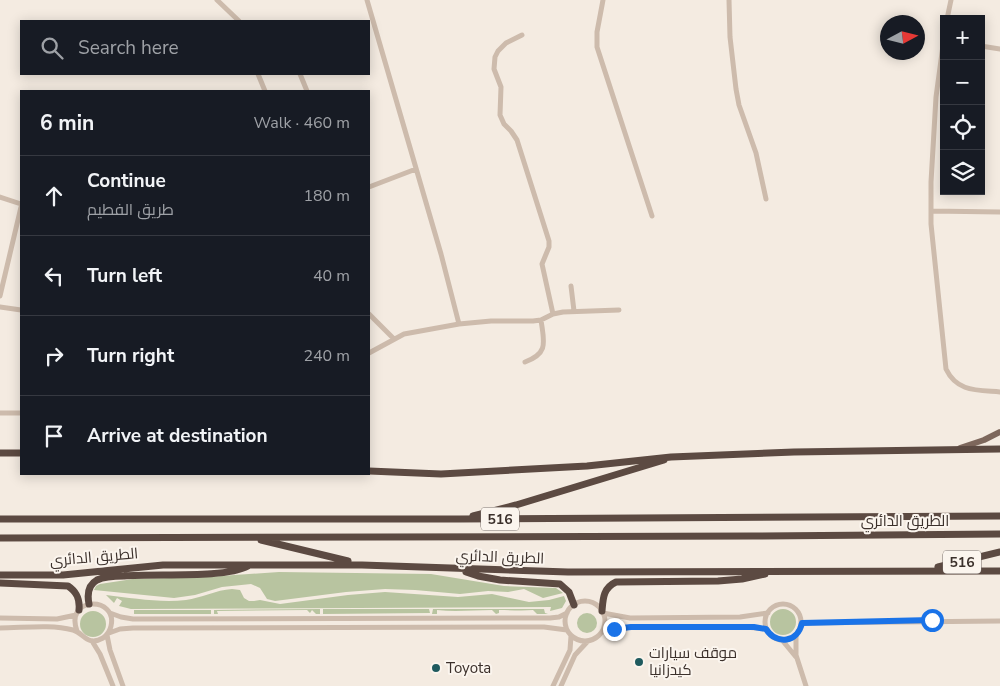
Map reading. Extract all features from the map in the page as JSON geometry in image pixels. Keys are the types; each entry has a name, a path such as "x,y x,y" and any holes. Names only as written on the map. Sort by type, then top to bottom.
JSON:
{"highway":[{"name":"516","path":"370,471 426,474 495,471 587,466 671,457 794,452 1000,450"},
{"path":"0,453 20,453"},
{"name":"516","path":"459,519 516,505 658,463 671,457"},
{"name":"الطريق الدائري","path":"0,519 1000,516"},
{"name":"الطريق الدائري","path":"0,538 1000,534"},
{"name":"516","path":"251,538 362,565"},
{"name":"516","path":"923,570 1000,552"},
{"path":"89,604 90,588 93,583 101,579 143,574 236,570 250,565"},
{"name":"الطريق الدائري","path":"0,575 63,575 148,566 250,565 362,565 568,572 989,570 1000,572"},
{"path":"458,569 489,578 560,584 569,592 574,605"},
{"path":"602,612 605,592 611,584 616,582 730,580 775,571"},
{"path":"0,583 68,586 78,597 77,612"}],"main road":[{"path":"958,449 1000,432"}],"street":[{"path":"217,0 238,20"},
{"path":"367,0 442,254 459,324"},
{"path":"603,0 597,32 597,47 652,216"},
{"path":"729,0 730,46 736,89 739,105 756,153 766,199"},
{"path":"948,15 951,0"},
{"path":"522,35 511,40 498,51 494,61 494,69 501,87 501,119 517,140 550,241 542,264 552,314"},
{"path":"985,47 1000,49"},
{"path":"941,60 933,125 931,211 946,370 950,378 965,388 1000,392"},
{"path":"258,75 264,90"},
{"path":"300,75 306,90"},
{"path":"370,186 416,169"},
{"path":"0,197 20,206"},
{"path":"0,296 20,210"},
{"path":"931,211 1000,212"},
{"path":"570,286 574,311"},
{"path":"0,307 20,310"},
{"path":"370,352 393,338 410,332 491,321 541,320 552,314 574,311 619,310"},
{"path":"370,315 393,338"},
{"path":"525,362 538,357 543,349 541,320"},
{"path":"0,413 20,414"},
{"path":"0,618 57,619 77,612 89,604 103,606 110,613 133,619 550,618 559,617 567,613 574,605 589,602 599,607 602,612 605,620 602,632 596,638 588,641 575,655 561,686"},
{"path":"778,604 785,604 798,610 802,623 800,631 796,635 782,640 773,637 766,629 765,621 772,607 778,604"},
{"path":"77,612 75,626 77,631 85,639 92,641 100,640 120,629 132,628 550,627 567,630"},
{"path":"602,612 630,618 745,616 768,612"},
{"path":"110,613 112,623 108,634 110,650 123,686"},
{"path":"567,613 567,630 571,636 579,640 588,641"},
{"path":"802,623 1000,621"},
{"path":"602,632 631,627 745,627 766,629"},
{"path":"0,628 60,628 77,631"},
{"path":"796,635 797,660 806,686"},
{"path":"553,686 570,650 571,636"},
{"path":"782,640 797,660"},
{"path":"92,641 100,654 113,686"}],"green space":[{"path":"279,572 431,574 504,586 556,588 563,593 543,598 524,589 508,592 488,591 460,594 385,589 275,601 267,599 260,588 251,584 222,587 195,595 174,598 94,590 100,584 133,579"},
{"path":"232,589 240,590 244,598 249,601 260,600 280,604 385,592 458,597 492,594 529,602 564,596 566,601 562,608 550,611 551,607 131,609 119,606 122,601 117,598 114,603 106,595 146,600 176,601"},
{"path":"320,609 320,614 316,614 312,610 310,613 307,610 217,611 218,614 214,614 214,610"},
{"path":"323,609 429,609 430,613 323,614"},
{"path":"433,609 544,609 545,613 548,614 537,614 533,610 499,610 499,613 496,614 492,610 437,610 437,614 432,614"},
{"path":"783,609 792,613 796,622 792,631 783,635 774,631 770,622 774,613"},
{"path":"134,610 211,610 211,614 134,614"},
{"path":"93,611 102,615 106,624 102,633 93,637 84,633 80,624 84,615"},
{"path":"587,613 594,616 597,623 594,630 587,633 580,630 577,623 580,616"}],"place":[{"name":"موقف سيارات كيدزانيا","path":"639,662"},
{"name":"Toyota","path":"436,668"}],"route":[{"path":"614,629 631,627 754,627 766,629 769,634 777,639 787,640 800,631 802,623 932,620"}]}
